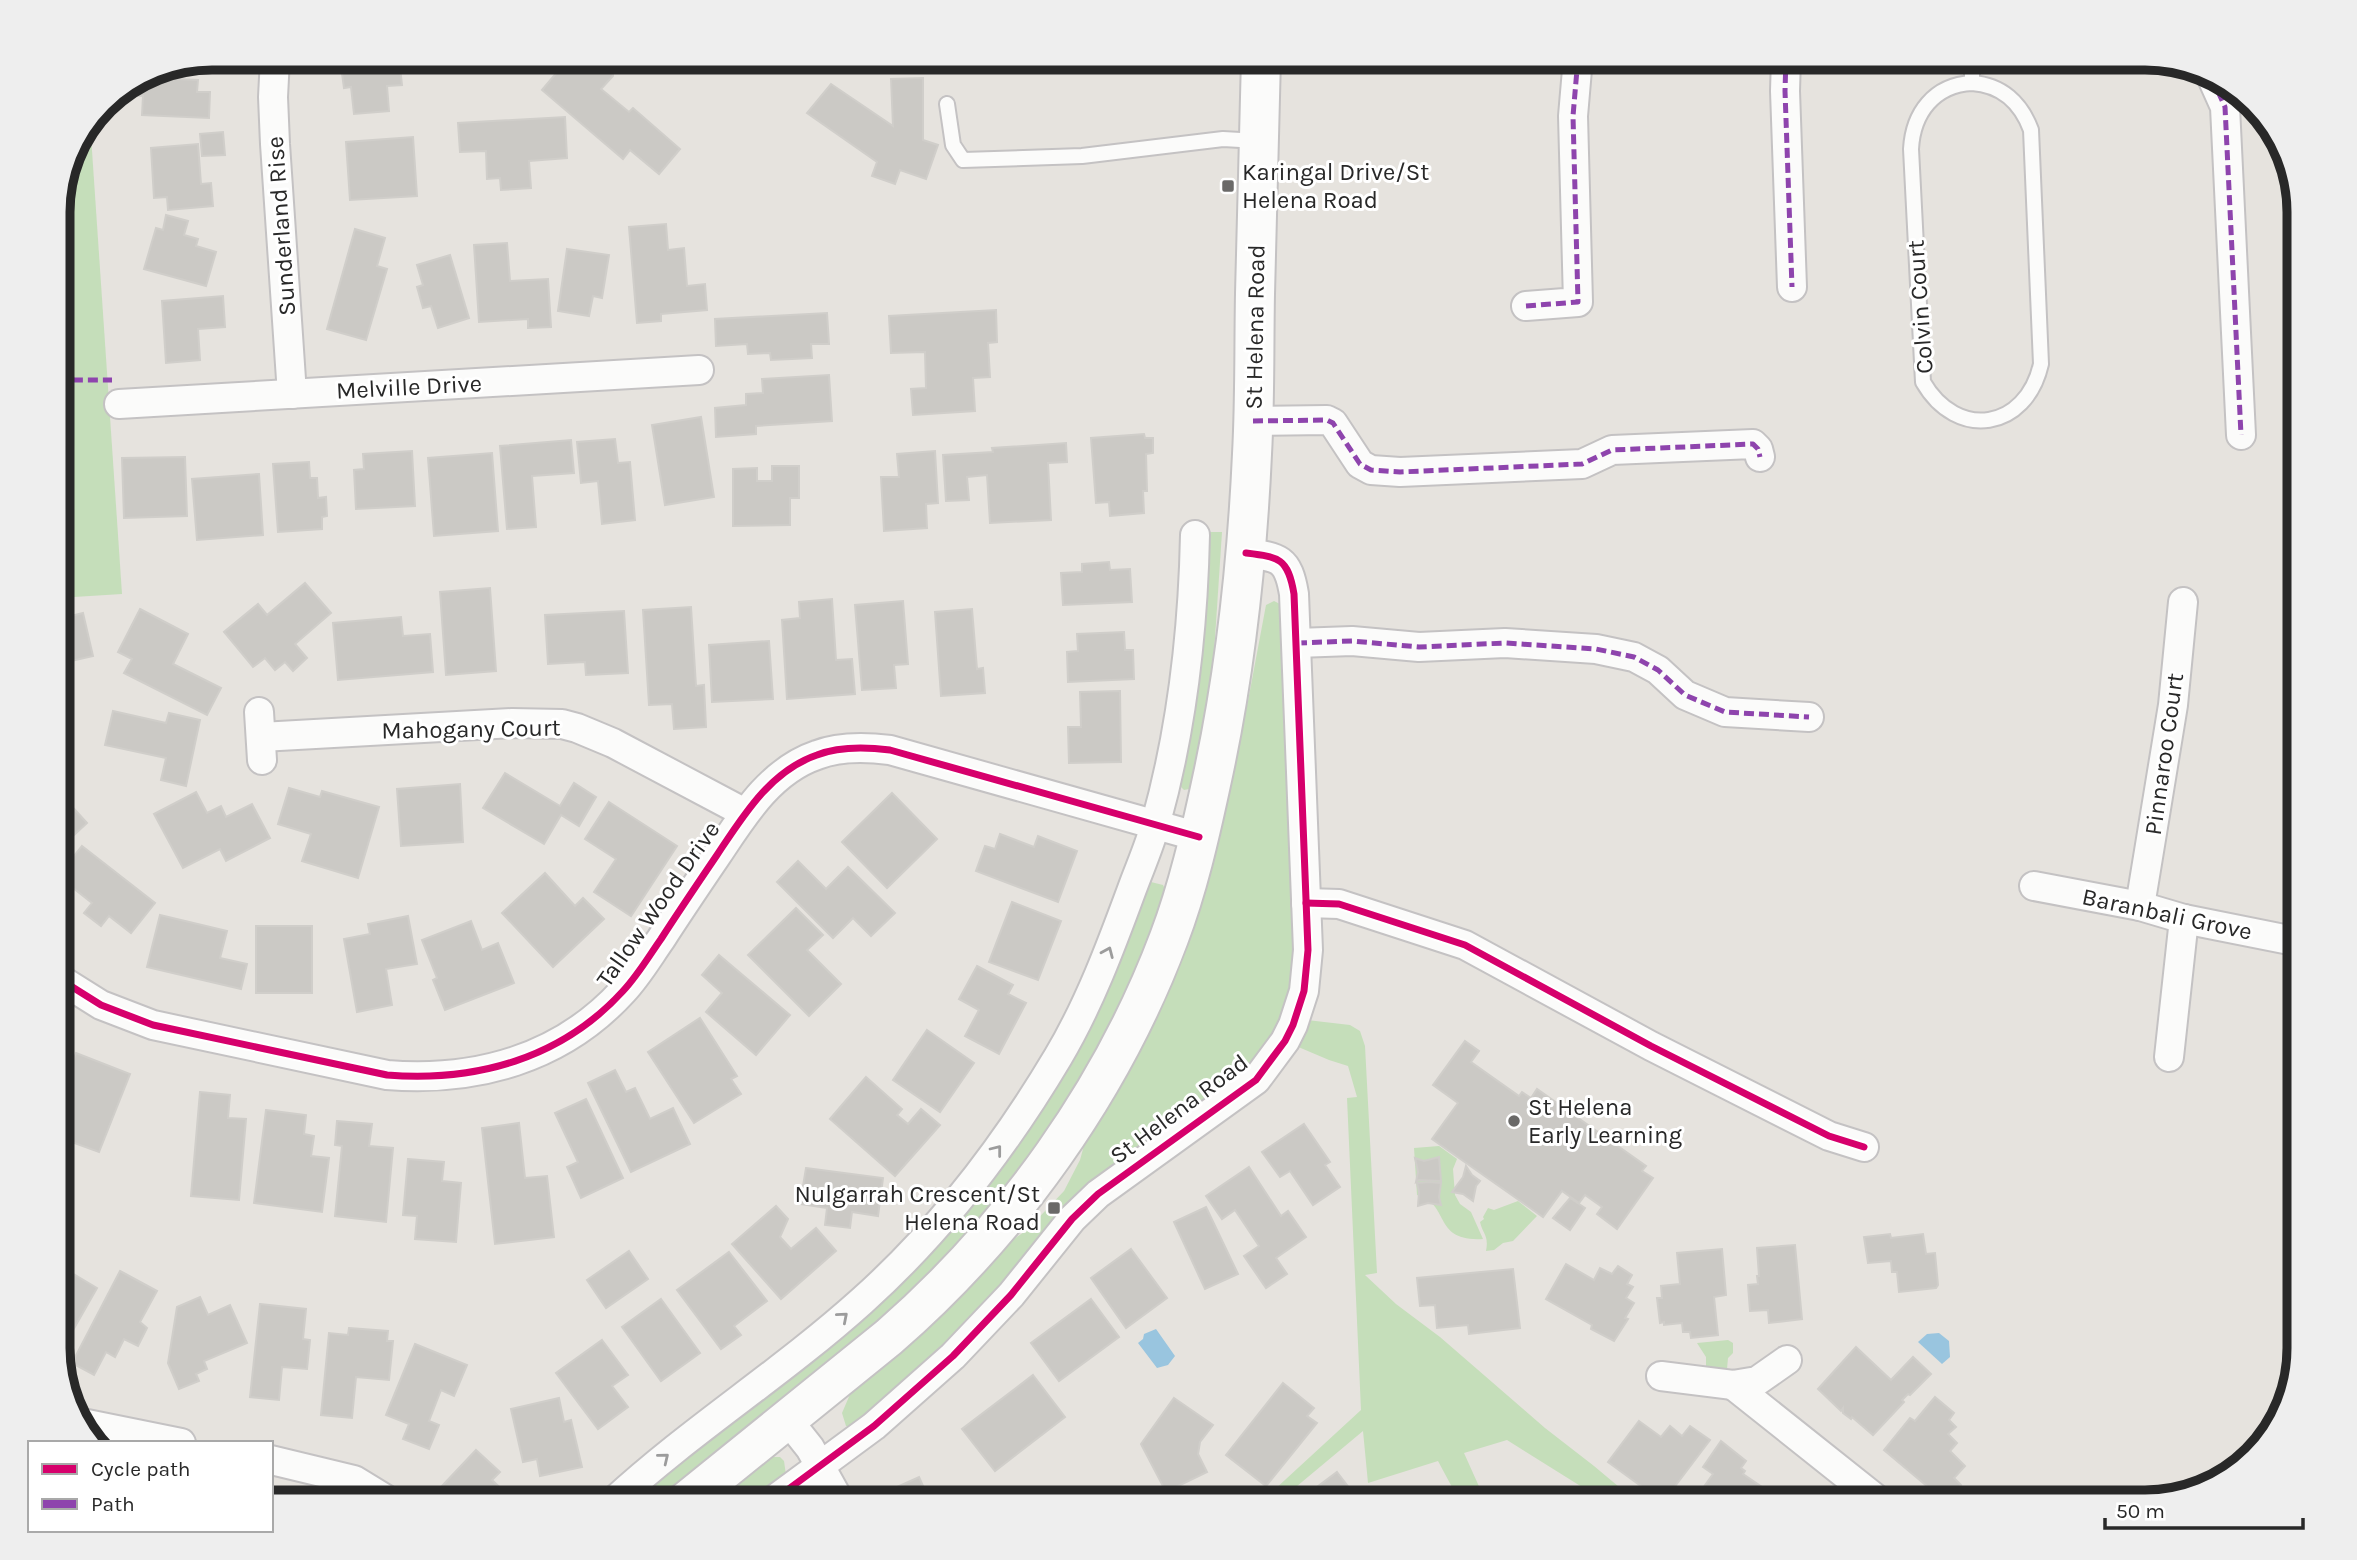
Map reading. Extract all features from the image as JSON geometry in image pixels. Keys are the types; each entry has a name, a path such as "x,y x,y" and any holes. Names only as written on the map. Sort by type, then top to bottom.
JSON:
{"main road":[{"name":"St Helena Road","path":"700,1490 888,1337 943,1288 1019,1200 1059,1146 1123,1044 1140,1008 1181,904 1199,837 1227,705 1239,619 1246,553 1253,421 1261,70"}],"street":[{"name":"Sunderland Rise","path":"274,70 275,144 292,394"},
{"path":"1526,306 1578,302 1573,116 1577,70"},
{"path":"1786,70 1792,287"},
{"path":"2217,90 2225,107 2241,435"},
{"name":"Melville Drive","path":"119,404 699,370"},
{"path":"1253,421 1327,420 1333,424 1360,464 1371,470 1390,472 1582,464 1612,450 1753,444 1760,457"},
{"path":"627,1490 722,1412 822,1336 904,1259 966,1189 1008,1135 1059,1055 1103,963 1155,825 1183,696 1192,615 1195,535"},
{"name":"St Helena Road","path":"788,1490 874,1426 962,1347 1011,1295 1072,1219 1098,1194 1255,1080 1285,1041 1302,999 1307,972 1294,594 1289,570 1278,558 1246,553"},
{"name":"Pinnaroo Court","path":"2140,906 2173,705 2183,602"},
{"path":"1297,643 1352,641 1419,647 1505,643 1596,649 1634,657 1658,670 1685,695 1725,712 1809,718"},
{"name":"Mahogany Court","path":"261,736 512,723 562,724 613,743 745,813"},
{"name":"Tallow Wood Drive","path":"70,986 100,1005 153,1025 387,1075 420,1078 480,1072 536,1054 583,1026 605,1009 640,971 745,813 774,781 817,755 835,750 873,747 933,760 1199,837"},
{"name":"Baranbali Grove","path":"2034,886 2140,906 2184,919 2287,940"},
{"path":"1306,903 1339,904 1465,945 1651,1046 1829,1136 1864,1147"},
{"path":"2169,1057 2184,919"},
{"path":"1661,1376 1733,1385 1757,1381 1787,1360"},
{"path":"1733,1385 1865,1490"},
{"path":"788,1419 821,1466 834,1490"},
{"path":"93,1425 171,1441"},
{"path":"273,1460 354,1480 370,1490"}],"lane":[{"path":"1972,70 1972,83"},
{"name":"Colvin Court","path":"1972,83 1998,89 2013,100 2025,113 2031,130 2041,364 2037,382 2021,404 1998,418 1980,420 1962,418 1945,410 1932,398 1923,382 1911,149 1912,131 1919,114 1930,100 1945,90 1972,83"},
{"path":"947,104 953,145 963,160 1082,156 1223,139 1259,141"}],"green space":[{"path":"91,138 122,594 70,597 70,203 75,175"},
{"path":"1207,532 1222,532 1214,653 1192,784 1189,789 1184,790 1179,785"},
{"path":"1274,601 1280,604 1283,610 1298,949 1286,1017 1254,1066 1034,1252 918,1373 851,1427 846,1426 842,1413 851,1392 927,1329 1008,1243 1027,1230 1064,1191 1080,1160 1088,1131 1146,1037 1185,951 1201,903 1248,701 1266,605"},
{"path":"1147,881 1163,885 1165,889 1141,957 1090,1065 1035,1149 963,1238 874,1325 747,1426 673,1490 643,1490 955,1220"},
{"path":"1307,1020 1350,1025 1360,1031 1365,1046 1377,1273 1365,1275 1396,1304 1440,1337 1545,1428 1623,1490 1587,1490 1507,1440 1464,1453 1481,1490 1454,1490 1438,1461 1368,1483 1363,1431 1292,1490 1274,1490 1361,1410 1347,1098 1357,1097 1348,1066 1296,1046"},
{"path":"1439,1146 1457,1159 1453,1169 1455,1195 1460,1204 1471,1212 1483,1239 1456,1235 1434,1206 1417,1195 1414,1148"},
{"path":"1518,1201 1537,1216 1513,1241 1486,1251 1486,1238 1480,1222 1488,1208 1494,1210"},
{"path":"1728,1340 1733,1343 1733,1353 1728,1358 1727,1369 1706,1368 1706,1357 1697,1343"},
{"path":"773,1457 780,1457 784,1461 786,1475 768,1490 730,1490"}],"water":[{"path":"1156,1329 1175,1356 1168,1365 1157,1368 1138,1343 1144,1334"},
{"path":"1939,1333 1949,1341 1950,1357 1942,1364 1918,1342 1927,1334"}],"building":[{"path":"342,70 400,70 402,85 387,86 389,111 354,114 351,87 344,88"},
{"path":"559,70 612,70 613,76 601,89 629,112 633,108 680,149 659,174 630,150 623,159 542,90"},
{"path":"177,75 177,79 198,80 197,92 210,92 209,118 142,115 143,96 131,95 158,81"},
{"path":"923,78 923,140 938,145 926,179 900,170 895,184 872,176 877,162 807,113 831,84 893,126 891,79"},
{"path":"565,117 567,158 529,161 531,188 501,190 500,178 487,179 486,151 460,152 458,123"},
{"path":"223,132 225,155 202,156 200,134"},
{"path":"413,137 417,196 350,200 346,142"},
{"path":"198,144 201,184 211,183 213,206 168,210 167,197 154,198 151,148"},
{"path":"166,215 188,221 184,235 198,239 196,246 216,252 206,286 144,269 156,228 163,230"},
{"path":"666,224 668,250 684,248 687,286 705,284 707,310 661,314 661,321 637,323 629,227"},
{"path":"355,229 385,238 377,266 387,269 366,340 327,329"},
{"path":"507,243 510,281 548,279 551,327 528,328 528,319 479,322 474,245"},
{"path":"567,249 609,255 602,298 593,296 589,316 558,311"},
{"path":"450,255 469,318 438,328 431,306 423,308 417,287 423,285 417,265"},
{"path":"223,296 225,327 198,329 200,360 166,363 162,301"},
{"path":"996,310 997,342 988,343 990,377 973,378 975,411 913,415 911,389 926,388 925,352 891,353 889,316"},
{"path":"827,313 829,344 811,344 812,358 771,360 770,353 748,354 747,344 716,346 715,319"},
{"path":"829,375 832,421 756,426 756,434 716,437 715,408 746,405 746,394 763,393 762,379"},
{"path":"701,417 714,497 665,505 652,425"},
{"path":"1144,434 1145,438 1153,438 1153,453 1146,454 1147,491 1143,491 1144,513 1110,516 1109,502 1096,503 1091,438"},
{"path":"615,439 618,463 630,462 635,520 602,524 598,481 581,483 577,442"},
{"path":"571,440 574,473 532,476 536,527 507,529 500,446"},
{"path":"1066,443 1067,462 1048,463 1051,520 990,523 987,475 967,477 969,500 946,501 943,455 993,452 992,448"},
{"path":"412,451 415,506 356,509 354,470 364,469 363,454"},
{"path":"935,451 938,503 926,504 927,528 884,531 881,477 899,477 897,454"},
{"path":"492,453 498,531 434,536 428,458"},
{"path":"185,457 187,516 124,518 122,458"},
{"path":"309,462 310,478 317,478 318,498 326,497 327,516 322,517 322,529 278,532 273,464"},
{"path":"772,466 799,466 799,498 790,498 790,525 733,526 733,469 757,468 757,481 772,481"},
{"path":"259,474 263,535 197,540 192,479"},
{"path":"1109,562 1110,570 1130,569 1132,602 1063,605 1061,573 1082,572 1082,564"},
{"path":"305,583 331,613 295,644 307,658 293,671 285,662 275,670 265,658 253,667 224,632 258,604 267,615"},
{"path":"490,588 496,671 446,675 440,592"},
{"path":"832,599 836,660 852,659 855,694 787,699 782,620 800,618 799,602"},
{"path":"903,601 908,664 894,665 896,688 862,690 855,605"},
{"path":"691,607 696,686 704,685 706,727 674,729 672,704 649,705 643,610"},
{"path":"140,609 188,634 173,664 221,688 207,715 124,673 132,659 118,652"},
{"path":"972,609 977,669 983,668 985,693 941,696 935,612"},
{"path":"624,611 628,673 586,675 585,662 548,664 545,615"},
{"path":"83,613 93,656 70,661 70,616"},
{"path":"401,617 403,636 430,634 433,672 338,680 333,623"},
{"path":"1124,632 1125,650 1133,650 1134,679 1068,682 1067,652 1078,651 1077,634"},
{"path":"769,641 773,699 712,702 709,645"},
{"path":"1120,691 1121,762 1069,763 1068,727 1081,727 1080,692"},
{"path":"113,711 166,723 169,713 200,720 186,786 161,780 166,758 105,745"},
{"path":"505,773 560,806 574,783 596,797 579,826 561,815 544,844 483,808"},
{"path":"460,784 463,842 401,846 397,789"},
{"path":"289,788 320,797 322,791 379,807 358,878 302,861 311,834 278,824"},
{"path":"196,792 207,813 221,806 226,817 252,804 270,838 226,861 220,849 183,868 154,814"},
{"path":"892,793 937,839 887,888 842,842"},
{"path":"609,802 677,846 631,916 594,892 616,859 585,839"},
{"path":"70,804 87,823 70,839"},
{"path":"1000,834 1034,847 1038,836 1077,851 1058,902 976,871 985,846 995,849"},
{"path":"82,846 155,903 131,933 109,916 101,926 84,913 92,903 70,886 70,861"},
{"path":"798,861 826,889 848,867 895,913 871,936 853,918 833,938 777,882"},
{"path":"545,873 575,906 583,898 604,919 553,967 502,913"},
{"path":"1012,902 1061,921 1038,980 989,962"},
{"path":"796,908 823,935 807,950 841,984 809,1016 748,955"},
{"path":"160,915 227,931 220,958 247,964 241,989 147,967"},
{"path":"408,916 417,964 386,969 392,1005 357,1012 344,939 370,934 368,924"},
{"path":"471,921 482,950 498,943 514,983 445,1010 433,980 437,978 422,940"},
{"path":"256,926 312,926 312,993 256,993"},
{"path":"719,955 790,1015 756,1055 706,1012 722,993 702,975"},
{"path":"977,966 1013,985 1008,994 1026,1003 999,1054 965,1036 979,1010 959,999"},
{"path":"700,1018 737,1076 731,1079 741,1094 694,1123 648,1052"},
{"path":"927,1030 974,1063 940,1112 893,1080"},
{"name":"St Helena Early Learning","path":"1465,1041 1479,1051 1471,1062 1519,1096 1522,1092 1531,1098 1537,1089 1646,1166 1642,1171 1653,1178 1617,1229 1597,1214 1602,1207 1585,1195 1579,1203 1562,1191 1543,1217 1432,1139 1458,1103 1433,1085"},
{"path":"76,1053 130,1074 99,1152 70,1141 70,1069"},
{"path":"615,1070 626,1092 635,1088 650,1119 673,1108 690,1144 631,1172 588,1083"},
{"path":"866,1077 902,1109 897,1115 908,1124 921,1109 940,1125 895,1176 830,1119"},
{"path":"200,1092 230,1095 228,1118 246,1119 239,1200 191,1196"},
{"path":"586,1099 623,1178 581,1198 567,1167 578,1162 555,1113"},
{"path":"266,1110 306,1115 304,1134 314,1136 311,1156 329,1158 322,1212 254,1203"},
{"path":"337,1121 372,1124 369,1146 393,1148 386,1222 335,1216 342,1146 335,1145"},
{"path":"519,1123 525,1178 547,1176 554,1237 495,1244 482,1128"},
{"path":"1304,1124 1330,1162 1325,1165 1340,1187 1313,1205 1290,1171 1280,1177 1262,1152"},
{"path":"1439,1157 1441,1181 1416,1182 1418,1172 1415,1158 1424,1161"},
{"path":"408,1159 444,1162 442,1181 461,1183 456,1242 415,1239 417,1216 403,1215"},
{"path":"1466,1166 1480,1181 1476,1186 1473,1201 1463,1194 1452,1192 1463,1177"},
{"path":"1249,1167 1281,1216 1288,1211 1306,1237 1276,1258 1287,1274 1266,1288 1244,1256 1259,1246 1235,1210 1222,1219 1206,1196"},
{"path":"806,1168 883,1178 878,1216 852,1212 850,1228 825,1225 827,1208 800,1204"},
{"path":"1417,1183 1441,1183 1441,1205 1428,1203 1418,1206"},
{"path":"1570,1198 1585,1208 1570,1230 1553,1218"},
{"path":"776,1206 788,1219 780,1237 791,1249 816,1228 836,1251 781,1299 732,1244"},
{"path":"1206,1207 1238,1274 1205,1289 1174,1222"},
{"path":"1890,1234 1891,1238 1923,1234 1926,1254 1935,1253 1936,1288 1899,1292 1897,1272 1892,1272 1891,1261 1868,1263 1864,1237"},
{"path":"1795,1245 1802,1319 1769,1323 1768,1310 1750,1311 1748,1285 1758,1284 1759,1276 1757,1248"},
{"path":"1131,1249 1167,1298 1126,1328 1091,1278"},
{"path":"1722,1249 1726,1295 1714,1297 1718,1335 1691,1338 1690,1332 1683,1332 1682,1323 1660,1323 1657,1298 1662,1298 1661,1286 1680,1284 1677,1253"},
{"path":"629,1251 648,1279 606,1308 587,1280"},
{"path":"729,1252 767,1301 734,1326 741,1335 721,1349 677,1290"},
{"path":"1566,1264 1594,1280 1600,1268 1612,1274 1618,1266 1632,1275 1627,1284 1633,1287 1626,1298 1634,1303 1625,1318 1628,1319 1614,1341 1546,1299"},
{"path":"1513,1269 1520,1328 1469,1334 1468,1325 1437,1328 1435,1305 1420,1306 1417,1278"},
{"path":"120,1271 157,1291 140,1322 147,1328 138,1346 124,1339 115,1357 106,1352 94,1375 72,1363"},
{"path":"70,1272 97,1288 70,1335"},
{"path":"200,1297 208,1315 230,1305 247,1343 204,1361 207,1369 196,1374 199,1381 179,1389 168,1363 177,1307"},
{"path":"661,1299 700,1353 661,1381 622,1327"},
{"path":"1091,1299 1119,1337 1059,1381 1031,1343"},
{"path":"260,1304 306,1309 303,1339 310,1340 307,1369 282,1367 279,1400 250,1397"},
{"path":"349,1328 388,1331 387,1341 393,1341 389,1380 356,1377 352,1418 321,1415 329,1333 348,1335"},
{"path":"602,1340 628,1375 612,1386 628,1407 598,1429 556,1373"},
{"path":"415,1344 467,1365 454,1396 441,1390 429,1421 439,1425 429,1449 403,1439 409,1424 386,1415"},
{"path":"1856,1347 1891,1380 1913,1357 1931,1374 1902,1400 1904,1402 1873,1435 1843,1413 1843,1408 1841,1411 1818,1389"},
{"path":"1033,1375 1065,1417 995,1471 962,1429"},
{"path":"1283,1383 1314,1408 1307,1416 1317,1423 1266,1486 1226,1455"},
{"path":"1935,1397 1954,1413 1949,1420 1956,1427 1948,1434 1957,1443 1950,1451 1965,1466 1954,1478 1961,1485 1957,1490 1932,1490 1884,1450 1910,1418 1915,1421"},
{"path":"559,1398 564,1422 571,1420 582,1467 540,1476 537,1459 523,1462 511,1409"},
{"path":"1174,1398 1213,1425 1200,1442 1198,1454 1207,1472 1170,1490 1165,1490 1141,1444"},
{"path":"1639,1421 1661,1437 1670,1426 1682,1436 1690,1426 1710,1440 1672,1490 1646,1490 1608,1462"},
{"path":"1721,1441 1746,1461 1741,1468 1745,1471 1743,1474 1765,1489 1702,1490 1713,1474 1703,1467"},
{"path":"476,1450 500,1472 492,1480 502,1490 444,1490 441,1487"},
{"path":"1337,1472 1351,1490 1313,1490"},
{"path":"919,1477 925,1490 890,1490"}],"marked path":[{"path":"1526,306 1578,302 1573,116 1577,70"},
{"path":"1786,70 1792,287"},
{"path":"2217,90 2225,107 2241,435"},
{"path":"70,379 112,380"},
{"path":"1253,421 1327,420 1333,423 1360,464 1371,470 1400,472 1582,464 1612,450 1753,444 1760,457"},
{"path":"1297,643 1352,641 1419,647 1505,643 1596,649 1634,657 1658,670 1685,695 1725,712 1809,717"}],"cycle path":[{"path":"787,1490 874,1426 953,1356 1011,1295 1072,1219 1098,1194 1256,1080 1285,1041 1293,1025 1304,991 1308,950 1294,594 1285,566 1274,558 1246,553"},
{"path":"70,986 101,1005 153,1025 387,1075 453,1074 515,1061 545,1049 599,1014 638,972 759,796 800,762 826,752 853,748 890,750 1199,837"},
{"path":"1306,903 1339,904 1465,945 1651,1046 1829,1136 1864,1147"}],"place":[{"name":"Karingal Drive/St Helena Road","path":"1228,186"},
{"name":"St Helena Early Learning","path":"1514,1121"},
{"name":"Nulgarrah Crescent/St Helena Road","path":"1054,1208"}]}
